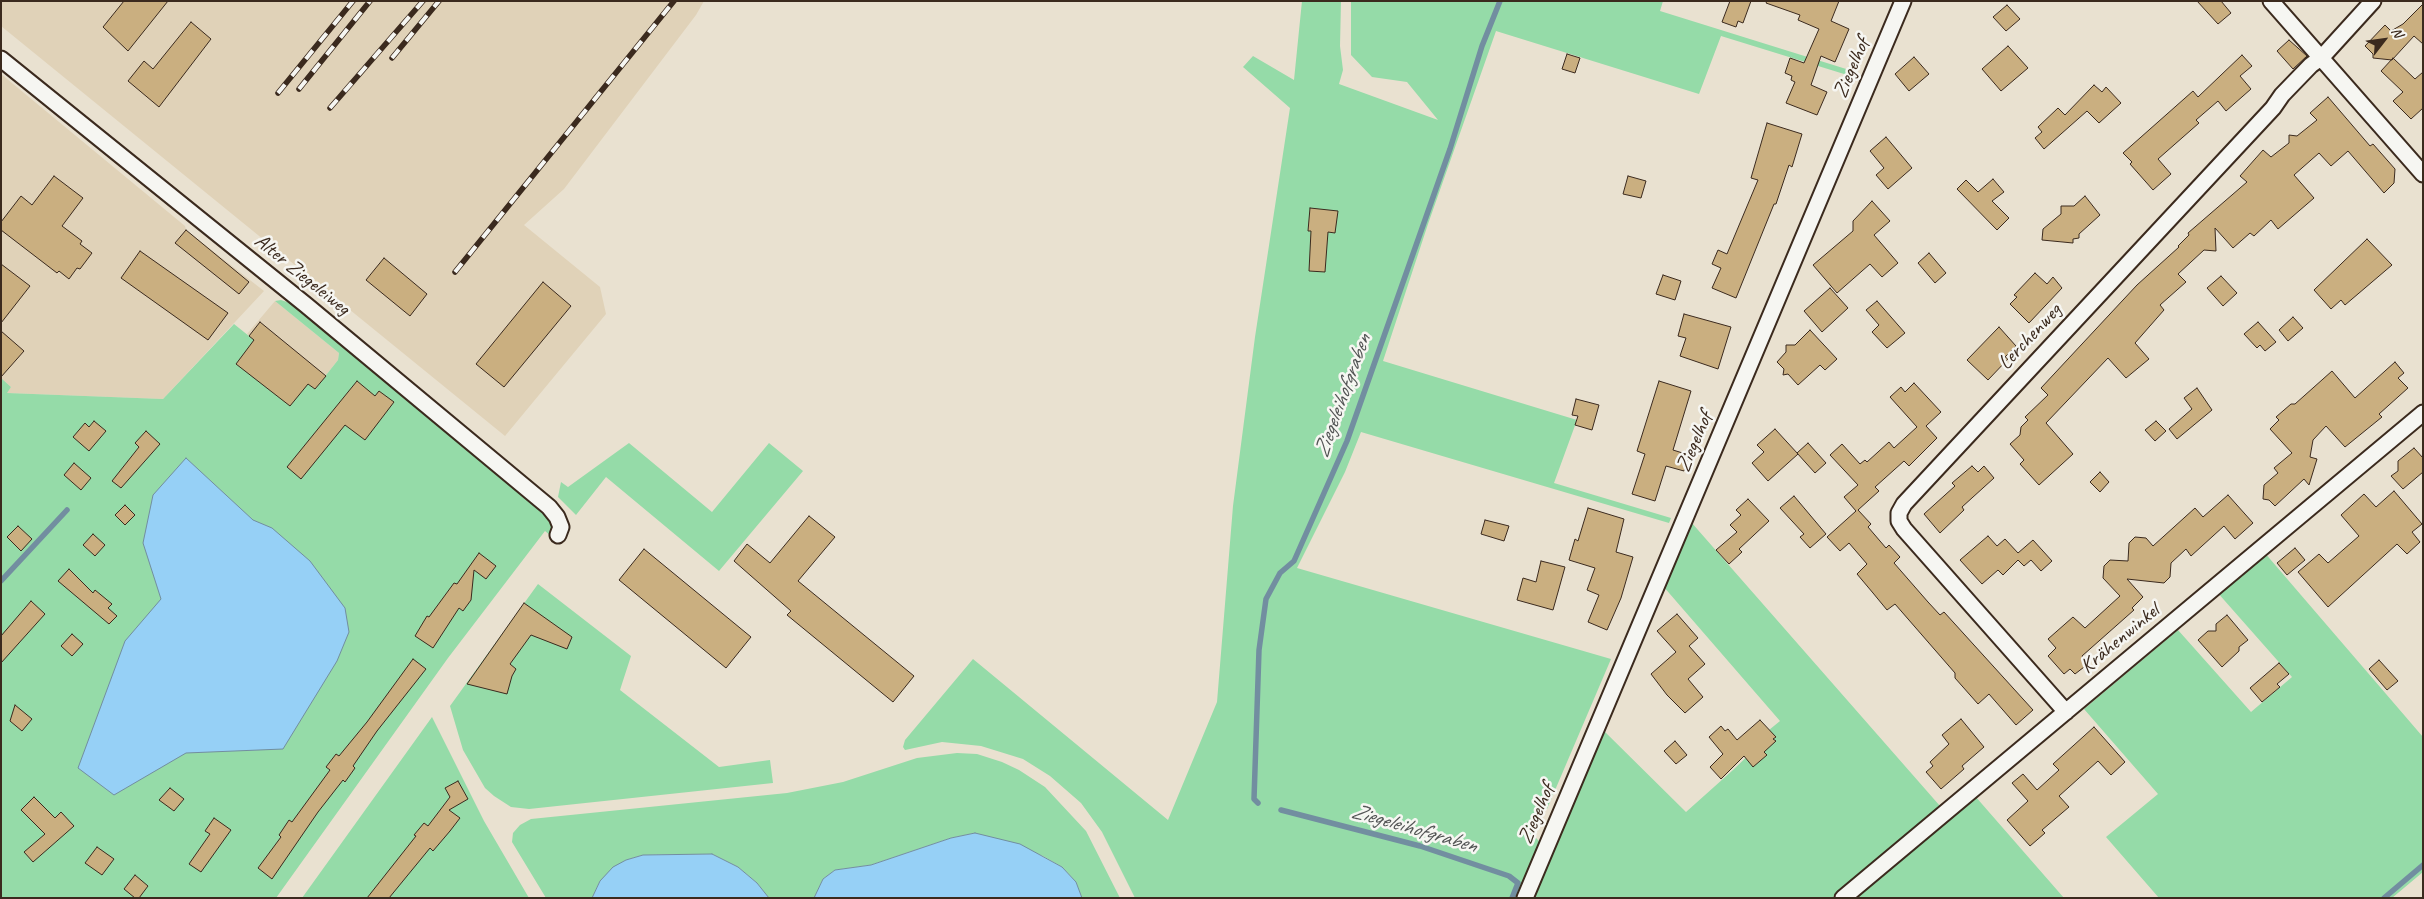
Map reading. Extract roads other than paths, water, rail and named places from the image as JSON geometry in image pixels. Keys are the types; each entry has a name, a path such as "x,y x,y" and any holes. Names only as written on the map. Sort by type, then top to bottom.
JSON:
{"street":[{"name":"Ziegelhof","path":"1525,898 1903,1"},
{"path":"2272,1 2423,174"},
{"name":"Lerchenweg","path":"2066,712 1904,529 1899,521 1899,513 1911,497 2266,115 2282,95 2311,65 2322,57 2373,1"},
{"name":"Alter Ziegeleiweg","path":"1,59 313,311 549,507 557,517 561,528 558,536"},
{"name":"Krähenwinkel","path":"1843,898 2423,413"}],"water":[{"path":"186,458 253,520 272,528 310,561 345,608 349,632 337,661 283,749 186,753 114,795 78,768 125,641 161,599 143,543 153,495"},
{"path":"975,833 1020,844 1062,867 1076,882 1082,898 814,898 823,879 835,870 871,865 951,838"},
{"path":"712,854 738,867 757,883 769,898 592,898 600,881 613,867 626,860 643,855"}],"waterway":[{"name":"Ziegeleihofgraben","path":"1258,803 1254,799 1259,650 1266,599 1280,573 1294,561 1347,441 1450,149 1482,46 1500,1"},
{"path":"1,581 67,510"},
{"name":"Ziegeleihofgraben","path":"1281,810 1420,846 1509,876 1518,883 1512,898"},
{"path":"2384,898 2423,865"}],"railway":[{"path":"278,93 353,1"},
{"path":"299,89 370,1"},
{"path":"330,108 423,1"},
{"path":"392,58 439,1"},
{"path":"455,272 674,1"}]}
